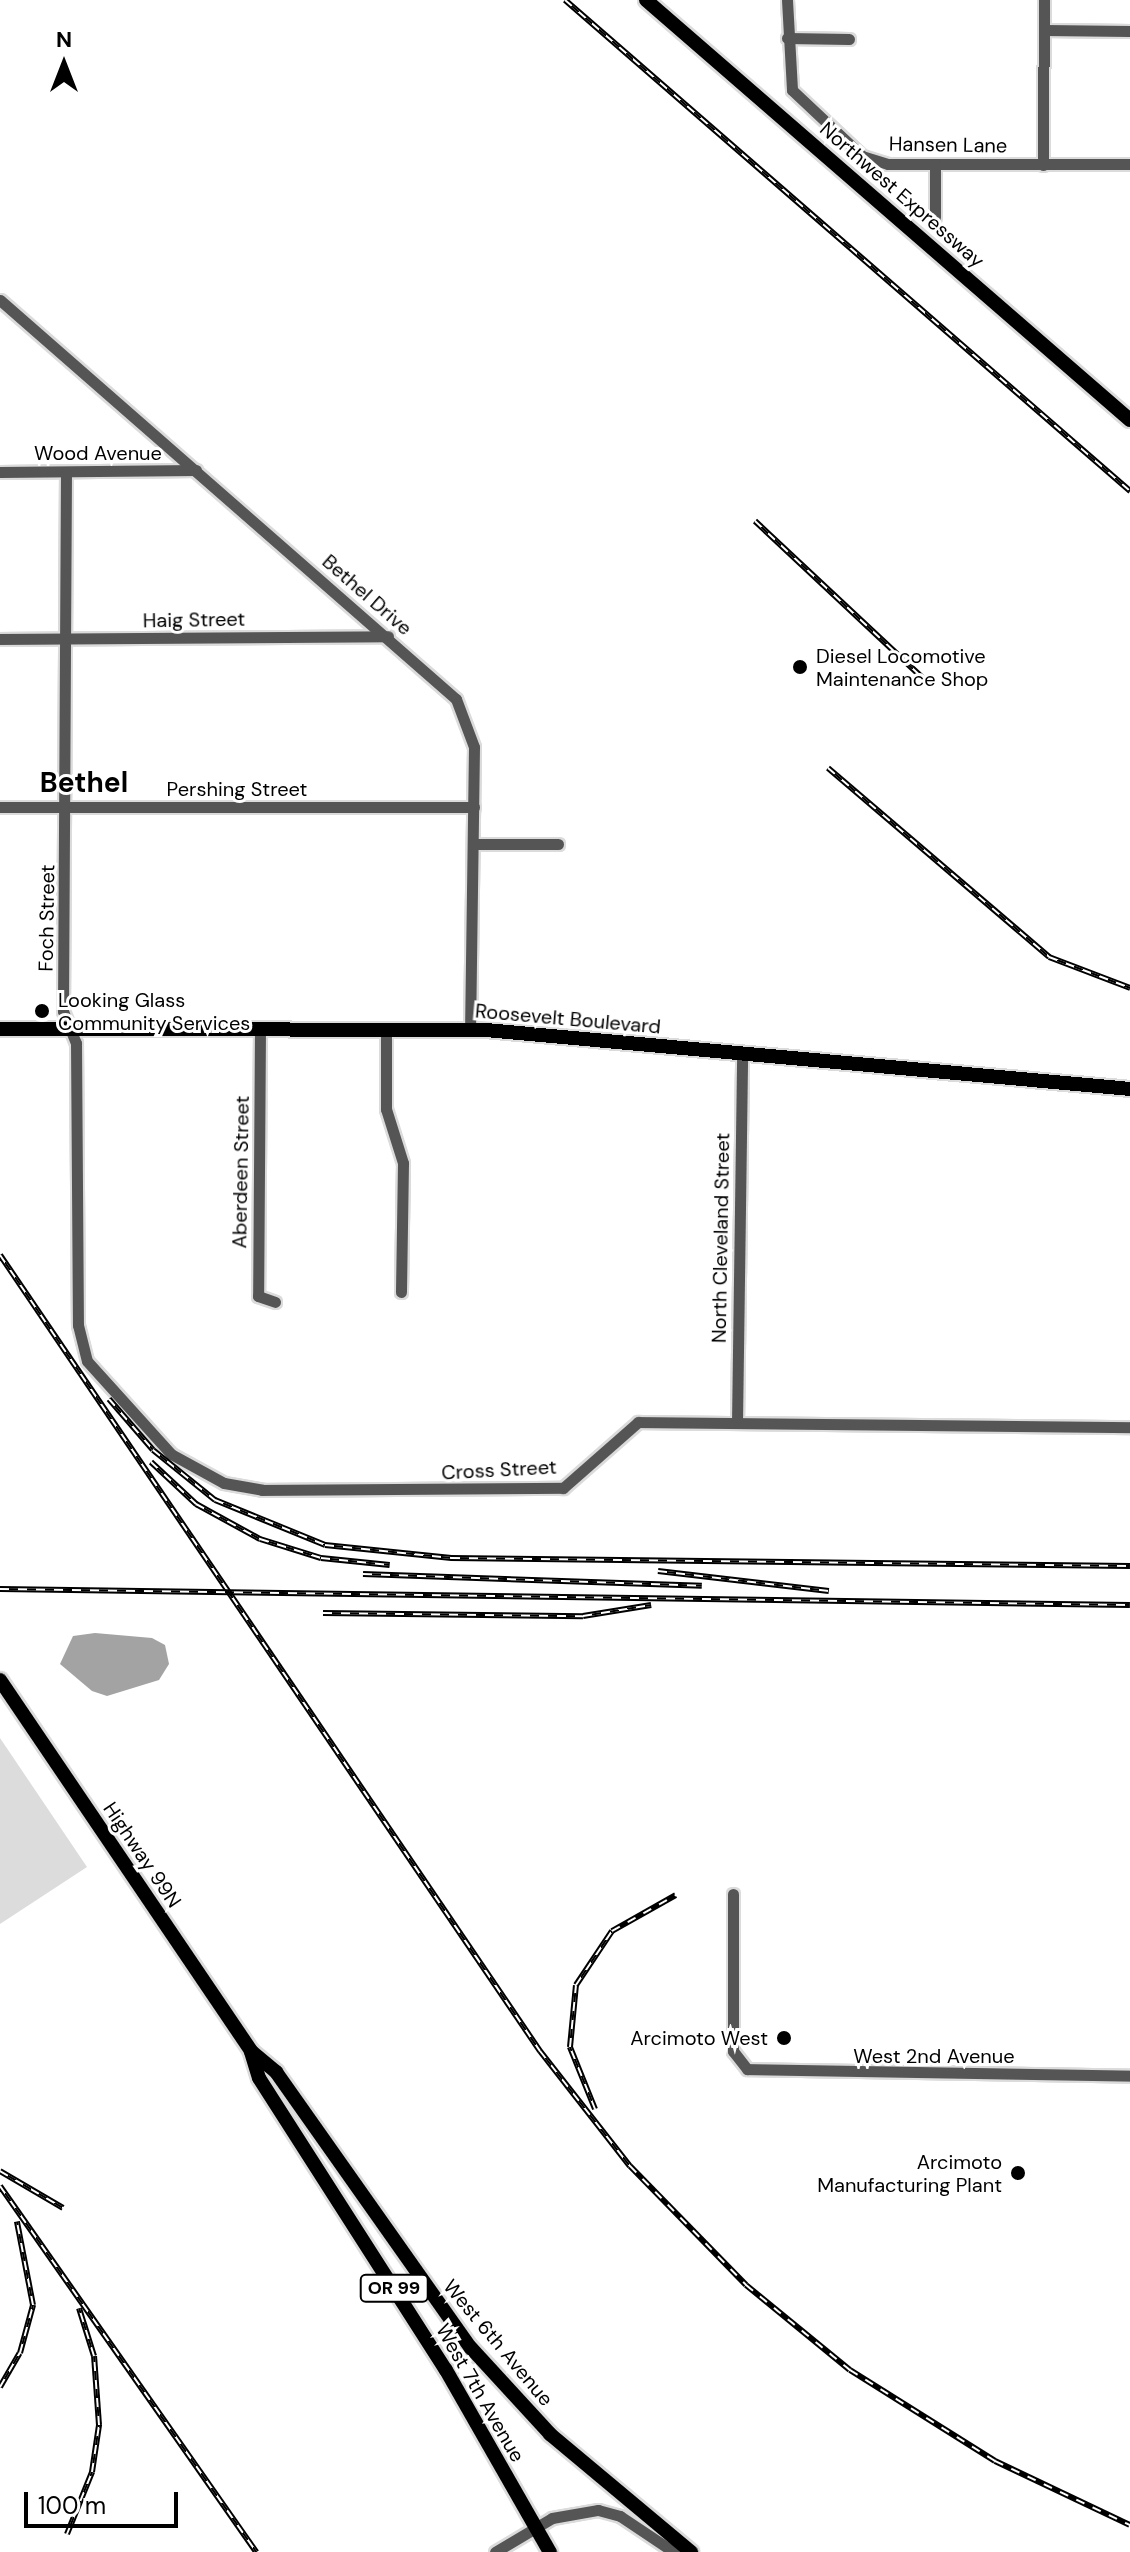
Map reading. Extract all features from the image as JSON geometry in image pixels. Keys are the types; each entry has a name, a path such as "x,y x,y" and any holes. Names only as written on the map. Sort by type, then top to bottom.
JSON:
{"main road":[{"name":"Northwest Expressway","path":"646,0 1130,420"},
{"name":"Roosevelt Boulevard","path":"0,1029 470,1030 1130,1089"},
{"name":"Highway 99N","path":"0,1680 251,2051"},
{"name":"West 7th Avenue","path":"251,2051 259,2078 446,2370 550,2552"},
{"name":"West 6th Avenue","path":"251,2051 276,2072 471,2348 550,2434 691,2552"}],"street":[{"path":"787,0 787,38 849,39"},
{"path":"1043,165 1044,0"},
{"path":"1044,30 1130,31"},
{"name":"Hansen Lane","path":"787,38 792,90 862,156 935,164 1130,164"},
{"path":"935,164 935,217"},
{"name":"Bethel Drive","path":"0,300 388,636 464,712 474,747 470,1030"},
{"name":"Wood Avenue","path":"0,472 196,470"},
{"name":"Foch Street","path":"66,472 67,807 63,1011 76,1043 78,1325 87,1361"},
{"name":"Haig Street","path":"0,639 388,636"},
{"name":"Pershing Street","path":"0,807 474,807"},
{"path":"474,844 558,844"},
{"name":"Aberdeen Street","path":"260,1029 258,1296 275,1302"},
{"path":"386,1030 387,1117 403,1163 401,1292"},
{"name":"North Cleveland Street","path":"737,1423 742,1053"},
{"name":"Cross Street","path":"87,1361 171,1454 224,1483 262,1490 563,1488 638,1422 1130,1427"},
{"name":"West 2nd Avenue","path":"733,1894 732,2042 740,2063 757,2073 1130,2076"},
{"path":"495,2552 534,2528 598,2510 620,2516 674,2552"}],"shaded area":[{"path":"95,1633 152,1638 165,1645 169,1664 159,1680 107,1696 92,1691 60,1664 73,1636"},
{"path":"0,1738 87,1867 0,1924"}],"railway":[{"path":"565,0 1130,491"},
{"path":"755,521 925,680"},
{"path":"828,768 1049,957 1130,988"},
{"path":"0,1255 540,2051 630,2166 746,2285 850,2370 995,2461 1130,2525"},
{"path":"109,1399 153,1450 215,1500 325,1545 451,1558 1130,1566"},
{"path":"151,1462 196,1504 260,1539 321,1558 390,1565"},
{"path":"658,1571 829,1591"},
{"path":"363,1574 702,1586"},
{"path":"0,1589 1130,1605"},
{"path":"323,1613 583,1616 651,1605"},
{"path":"595,2109 570,2047 576,1985 612,1931 676,1895"},
{"path":"0,2171 63,2208"},
{"path":"0,2186 256,2552"},
{"path":"0,2387 20,2353 33,2305 17,2222"},
{"path":"67,2534 92,2472 99,2425 94,2356 79,2308"}],"place":[{"name":"Diesel Locomotive Maintenance Shop","path":"800,667"},
{"name":"Looking Glass Community Services","path":"42,1011"},
{"name":"Arcimoto West","path":"784,2038"},
{"name":"Arcimoto Manufacturing Plant","path":"1018,2173"}],"district":[{"name":"Bethel","path":"84,783"}]}
